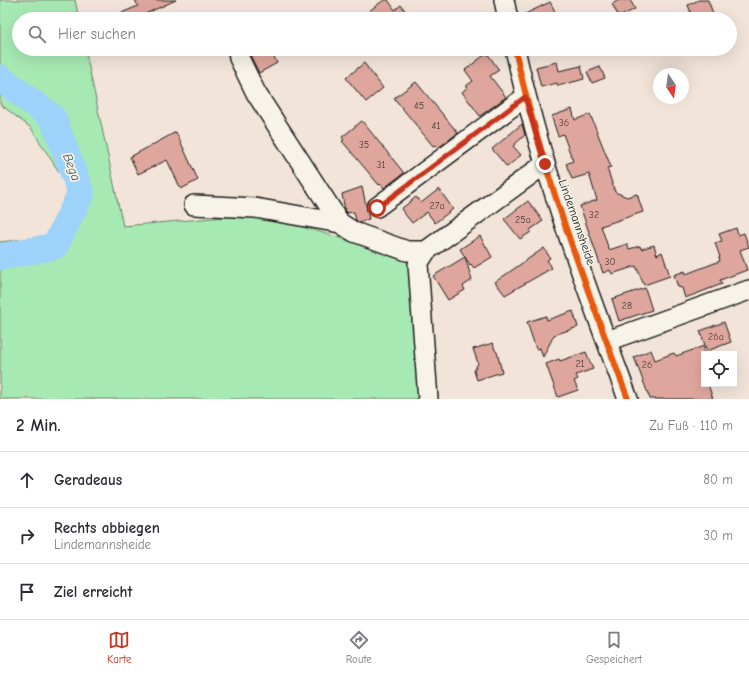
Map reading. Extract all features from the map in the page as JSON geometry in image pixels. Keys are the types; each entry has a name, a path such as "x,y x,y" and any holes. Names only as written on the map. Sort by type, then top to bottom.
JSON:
{"street":[{"path":"504,0 507,12"},
{"path":"239,56 256,93 340,223"},
{"name":"Lindemannsheide","path":"516,56 525,97 545,164 606,341 628,399"},
{"path":"377,208 525,97"},
{"path":"428,399 418,264 426,251 545,164"},
{"path":"194,205 255,208 340,223 354,232 407,251 426,251"},
{"path":"606,341 749,290"}],"green space":[{"path":"0,0 75,0 78,12 12,12 12,56 87,56 123,226 258,214 412,259 421,399 0,399 0,242 50,236 73,194 31,128 0,104"}],"building":[{"path":"135,0 176,0 149,12 124,12 138,6"},
{"path":"384,0 388,0 395,10 401,5 406,12 370,12 369,11"},
{"path":"619,0 630,0 635,9 629,12 616,12 612,4"},
{"path":"699,0 708,0 712,12 690,12 688,5"},
{"path":"550,2 555,12 529,12"},
{"path":"250,56 274,56 277,63 259,73"},
{"path":"483,56 489,56 499,70 490,76 506,97 480,116 462,92 468,87 466,86 473,81 465,70"},
{"path":"557,62 559,71 581,66 584,79 558,86 557,83 541,87 536,67"},
{"path":"364,63 383,88 366,102 346,78"},
{"path":"600,67 605,78 592,83 587,72"},
{"path":"416,82 458,133 438,148 435,145 433,146 394,98"},
{"path":"572,109 575,120 590,114 611,167 607,168 615,192 627,197 637,194 643,212 601,226 609,250 627,244 629,249 640,246 641,249 654,245 657,255 662,252 670,276 644,285 636,266 612,274 610,270 603,273 580,206 597,200 589,174 572,179 566,164 573,161 563,134 558,136 552,118 552,116"},
{"path":"362,121 404,173 384,188 380,184 379,185 342,141 344,140 342,137"},
{"path":"522,124 525,135 513,146 521,155 507,167 492,149"},
{"path":"176,132 198,180 181,189 167,160 138,174 130,157"},
{"path":"362,187 369,219 358,222 354,212 347,213 345,211 342,194"},
{"path":"439,189 453,209 435,223 427,212 412,223 401,209 416,197 421,203"},
{"path":"528,201 543,221 530,230 531,232 520,239 504,219"},
{"path":"736,228 738,235 744,233 749,247 740,250 747,270 720,280 722,284 685,298 682,288 678,287 674,275 685,271 686,274 720,261 715,243 722,241 719,234"},
{"path":"480,236 492,257 474,268 471,264 470,265 460,249"},
{"path":"544,248 550,258 547,260 552,268 505,295 495,282"},
{"path":"465,257 472,280 463,286 465,290 448,300 433,276"},
{"path":"645,288 652,310 619,321 612,299"},
{"path":"573,311 578,327 554,335 543,357 540,348 536,349 527,322 546,316 547,320"},
{"path":"724,322 731,342 707,351 700,331"},
{"path":"493,343 502,372 477,380 474,371 478,363 473,349"},
{"path":"704,346 704,351 701,351 701,387 709,387 713,399 650,399 634,357 651,350 655,360 674,353 676,356"},
{"path":"586,352 593,369 576,375 578,379 574,381 578,390 558,397 546,364"}],"waterway":[{"name":"Bega","path":"0,78 53,118 81,193 55,246 0,257"}],"cycle path":[{"path":"517,56 538,138 565,226 628,399"}],"route":[{"path":"377,208 525,97 545,164"}]}
